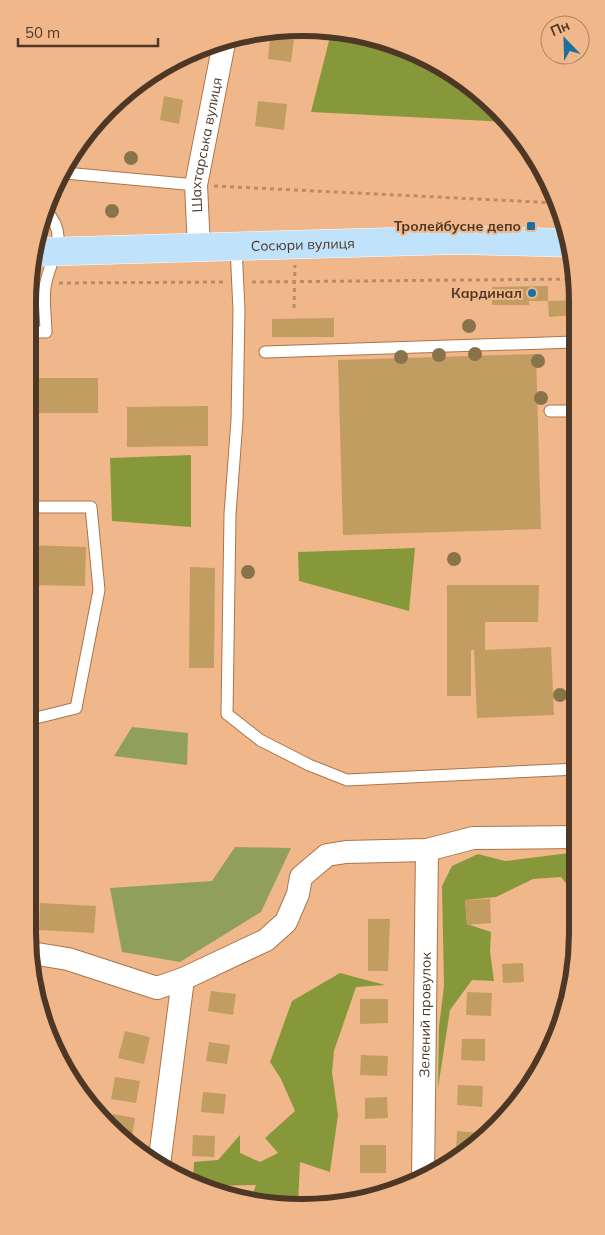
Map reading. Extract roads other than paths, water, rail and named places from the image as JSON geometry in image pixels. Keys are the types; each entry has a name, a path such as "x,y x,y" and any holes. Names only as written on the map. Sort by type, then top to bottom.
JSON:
{"main road":[{"name":"Сосюри вулиця","path":"47,251 460,240 562,244"}],"street":[{"name":"Шахтарська вулиця","path":"199,248 196,185 223,48"},
{"path":"37,954 68,959 157,988 183,979 266,940 286,922 298,894 302,877 327,855 346,852 427,850 473,838 569,837"},
{"name":"Зелений провулок","path":"423,1169 427,850"},
{"path":"160,1157 183,979"}],"lane":[{"path":"70,173 196,185"},
{"path":"36,332 46,332 45,283 47,251 58,227 50,217"},
{"path":"236,246 236,282 239,308 237,420 230,514 227,714 260,740 309,765 347,780 569,768"},
{"path":"265,352 569,342"},
{"path":"550,411 569,411"},
{"path":"36,508 91,507 99,590 76,708 36,718"}],"place":[{"name":"Тролейбусне депо","path":"531,226"},
{"name":"Кардинал","path":"532,293"}]}
